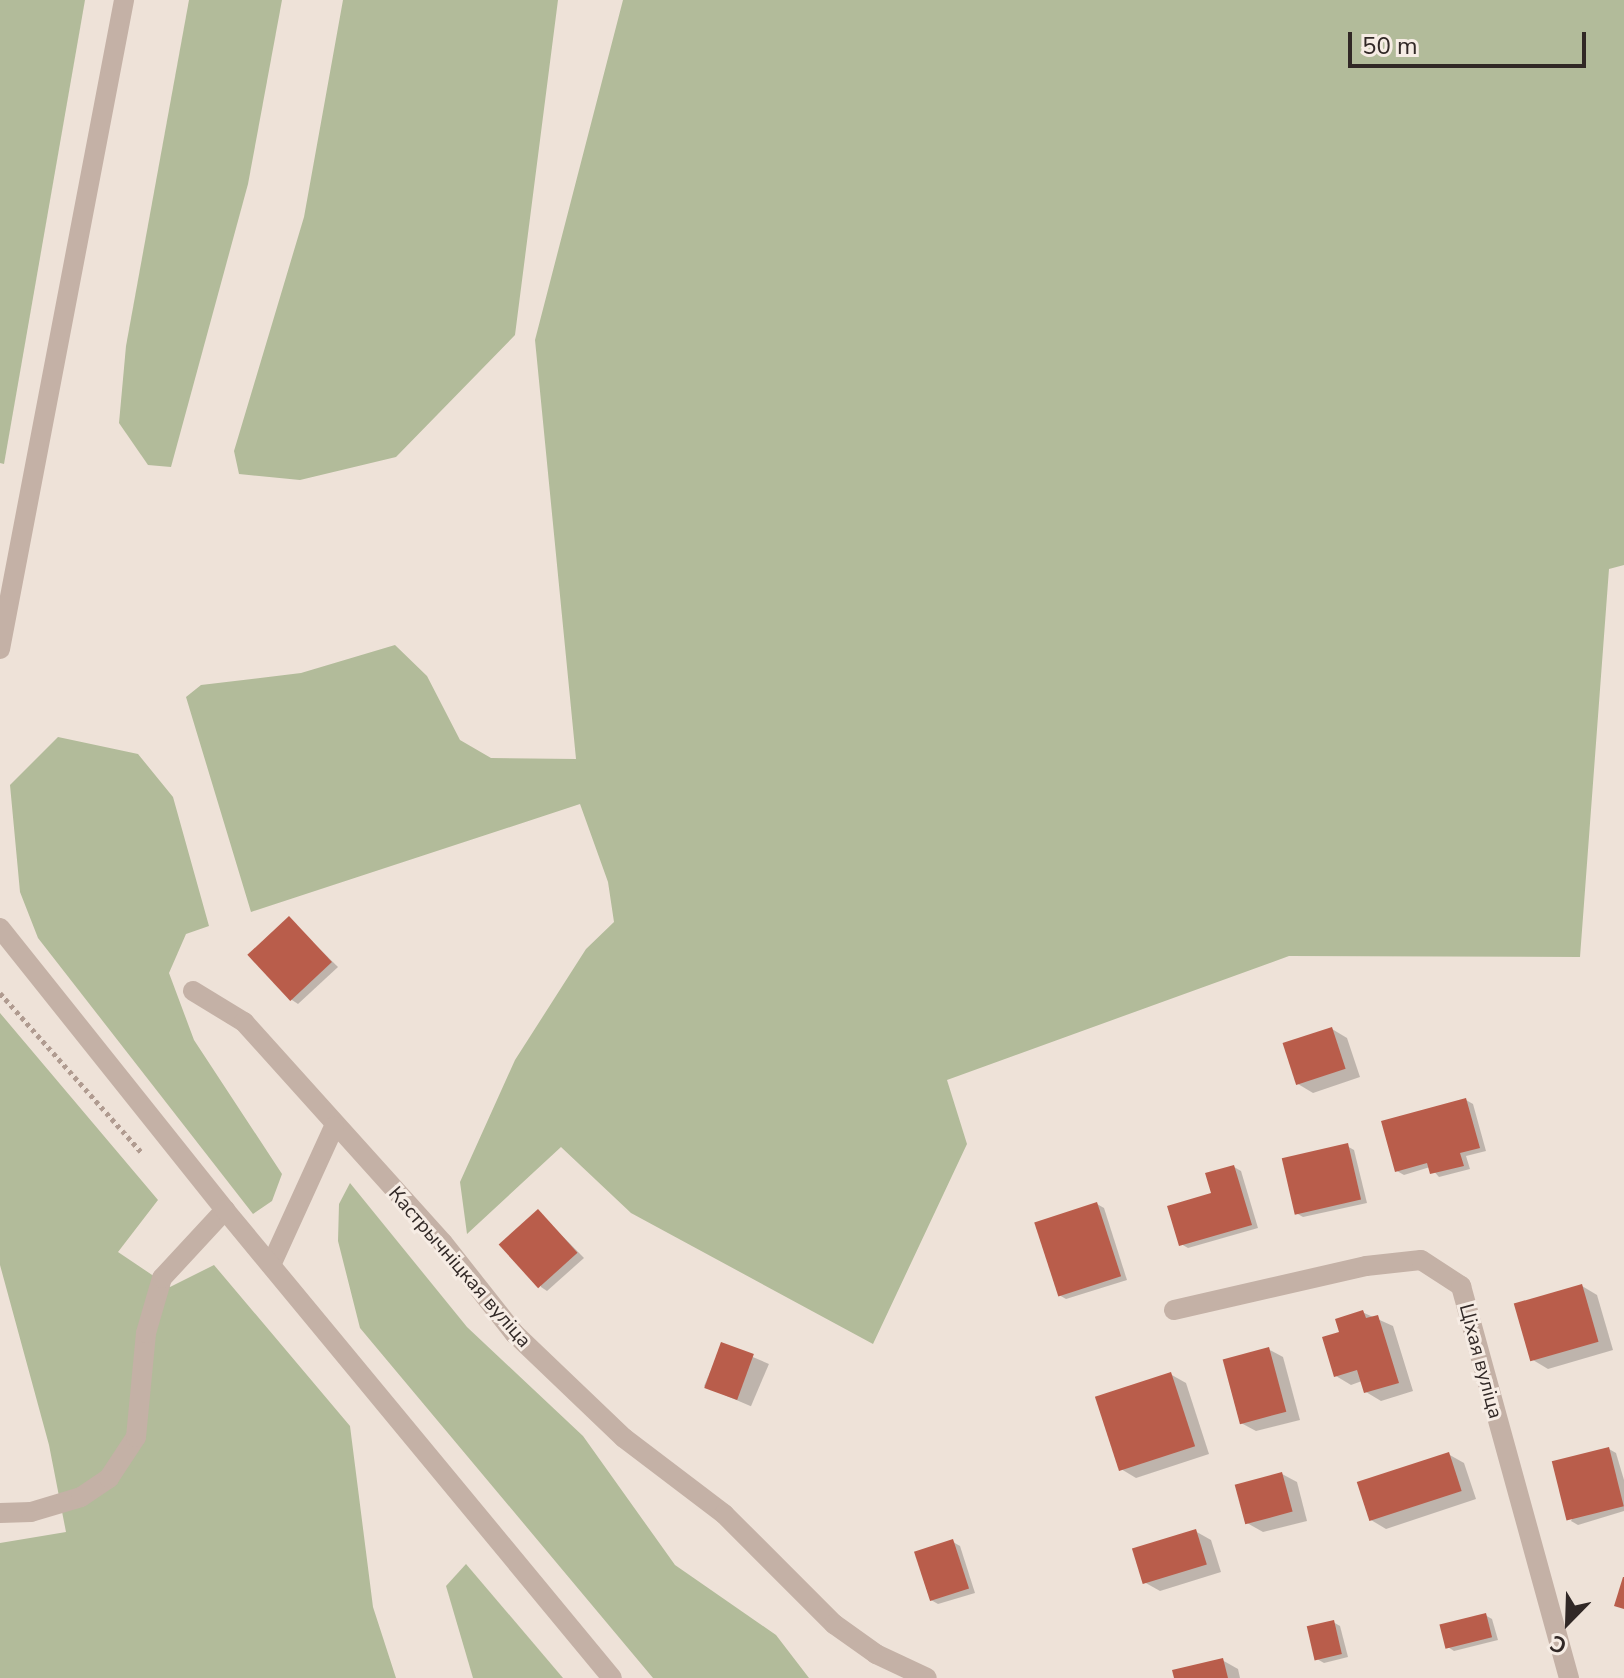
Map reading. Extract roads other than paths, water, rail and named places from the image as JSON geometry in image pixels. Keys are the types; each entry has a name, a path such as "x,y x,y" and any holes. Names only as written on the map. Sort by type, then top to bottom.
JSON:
{"street":[{"path":"0,649 124,0"},
{"path":"0,928 225,1210 612,1678"},
{"name":"Кастрычніцкая вуліца","path":"193,991 244,1022 334,1127 443,1243 514,1333 624,1438 724,1514 834,1624 876,1654 927,1678"},
{"path":"271,1265 334,1127"},
{"path":"0,1513 31,1512 81,1497 109,1478 136,1437 146,1333 162,1278 225,1210"},
{"name":"Ціхая вуліца","path":"1174,1310 1366,1266 1421,1260 1461,1286 1569,1678"}]}
